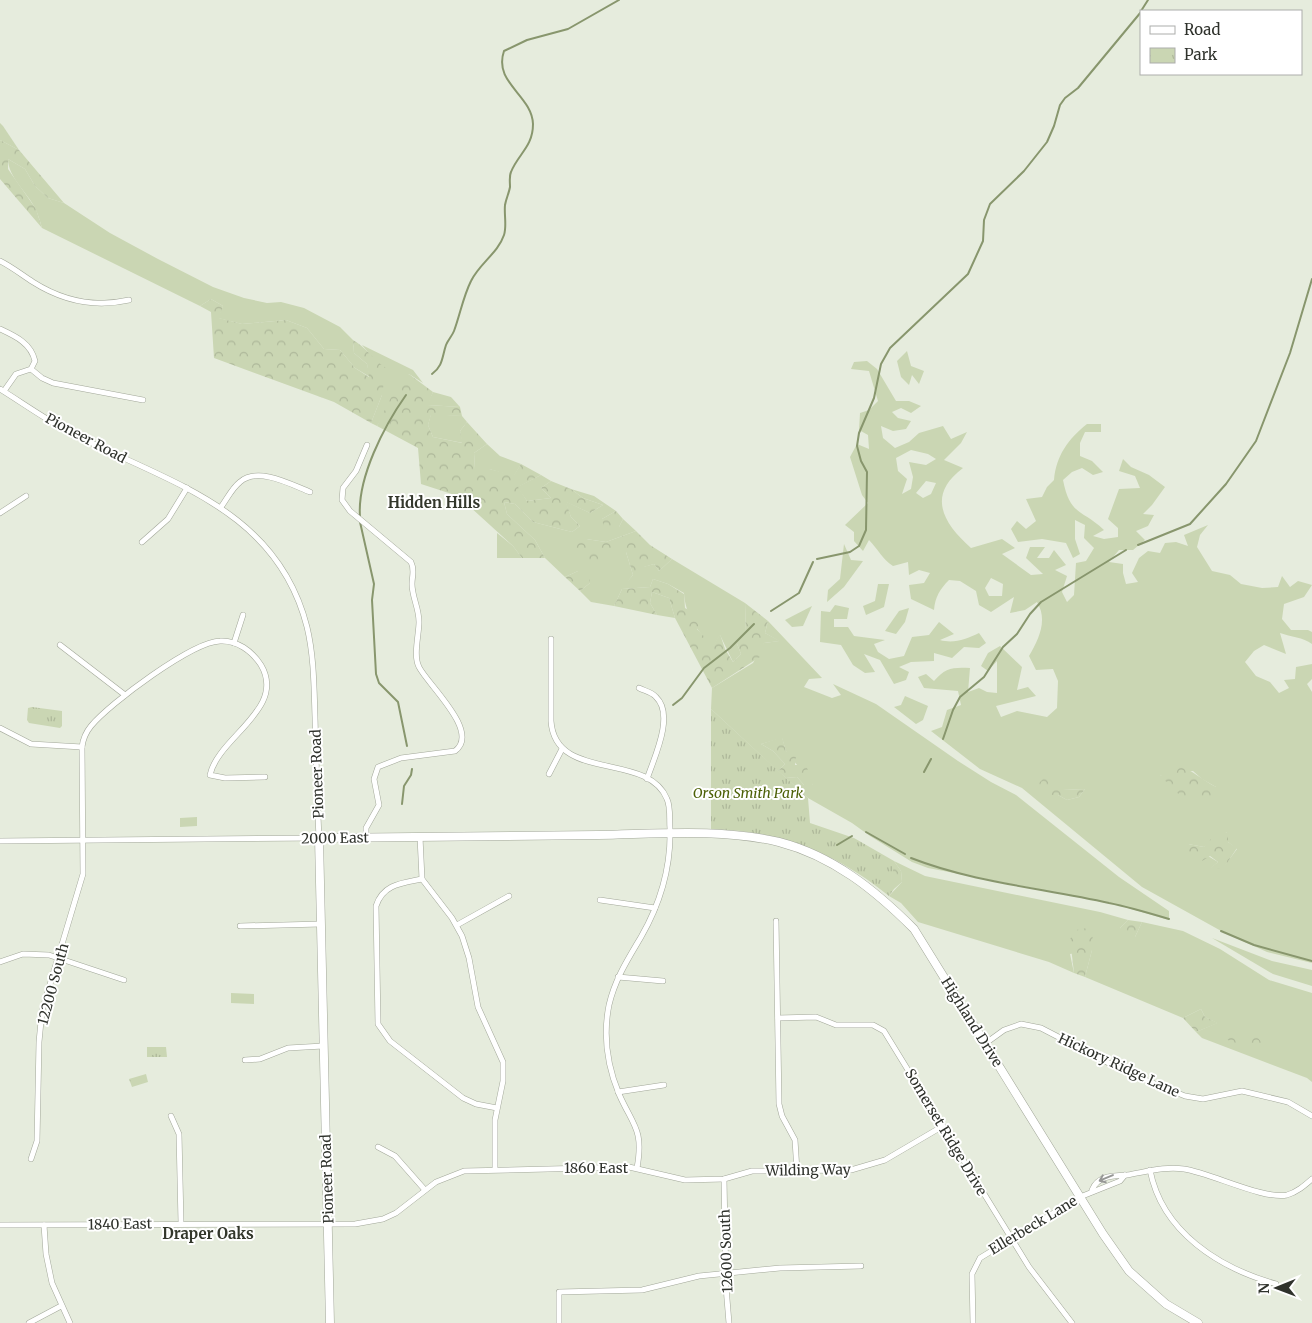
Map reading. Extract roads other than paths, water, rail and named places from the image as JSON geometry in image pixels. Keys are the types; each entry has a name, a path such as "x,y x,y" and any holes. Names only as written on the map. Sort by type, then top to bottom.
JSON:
{"street":[{"path":"0,261 41,287 72,300 94,305 129,300"},
{"path":"0,329 26,344 34,357 35,364 31,369 16,374 2,390"},
{"path":"31,369 42,378 53,383 143,400"},
{"name":"Pioneer Road","path":"2,390 63,429 187,488 221,507 254,534 275,560 287,579 307,626 313,664 319,838 330,1323"},
{"path":"366,445 356,471 341,492 344,504 353,514 405,555 412,565 412,585 419,614 417,664 458,723 462,740 458,748 450,752 401,758 378,767 374,779 379,805 366,828 366,837"},
{"path":"221,507 240,482 251,476 265,476 310,492"},
{"path":"142,542 168,520 187,488"},
{"path":"0,513 26,496"},
{"path":"234,643 243,615"},
{"path":"551,640 551,726 554,737 562,749 575,757 598,762 647,779 658,786 667,800 670,834 669,861 655,908 618,977 609,1005 606,1034 609,1064 618,1092 639,1133 637,1168"},
{"path":"0,728 31,744 82,747 85,736 91,727 125,695 201,646 220,641 234,643 249,651 260,663 266,679 266,694 257,712 216,761 210,775 220,778 265,777"},
{"path":"60,645 125,695"},
{"path":"639,688 658,698 664,711 663,729 647,779"},
{"name":"12200 South","path":"31,1159 37,1141 41,1021 82,883 84,840 82,747"},
{"path":"549,774 562,749"},
{"name":"2000 East","path":"0,841 670,834"},
{"name":"Highland Drive","path":"670,834 713,834 779,842 819,857 851,874 881,896 914,928 1080,1197 1129,1271 1166,1304 1198,1323"},
{"path":"420,837 422,879 457,925 469,958 478,1007 503,1062 503,1081 497,1108 495,1169"},
{"path":"422,879 391,886 381,894 376,906 378,1024 390,1041 463,1098 476,1104 497,1108"},
{"path":"457,925 508,896"},
{"path":"600,900 655,908"},
{"path":"776,921 779,1104 782,1116 795,1140 797,1171"},
{"path":"240,926 321,924"},
{"path":"0,962 23,954 49,955 124,980"},
{"path":"618,977 662,981"},
{"name":"Somerset Ridge Drive","path":"778,1018 816,1018 836,1025 879,1027 888,1037 1011,1238 1072,1323"},
{"name":"Hickory Ridge Lane","path":"986,1043 1004,1030 1021,1024 1041,1028 1128,1073 1185,1096 1203,1099 1242,1091 1288,1102 1312,1116"},
{"path":"245,1060 260,1059 288,1048 323,1046"},
{"path":"618,1092 664,1085"},
{"path":"172,1116 180,1134 181,1223"},
{"name":"Wilding Way","path":"724,1179 752,1172 851,1170 874,1165 943,1126"},
{"path":"378,1147 395,1156 425,1190"},
{"name":"1860 East","path":"495,1169 637,1168 680,1180 724,1179"},
{"name":"Ellerbeck Lane","path":"973,1323 972,1279 975,1265 984,1255 1092,1190 1098,1190 1120,1181 1125,1175 1150,1170 1181,1168 1204,1173 1253,1191 1286,1195 1301,1189 1312,1179"},
{"name":"1840 East","path":"0,1225 356,1224 383,1219 406,1207 436,1182 464,1171 495,1169"},
{"path":"1150,1170 1159,1202 1180,1229 1194,1242 1209,1254 1235,1269 1276,1284"},
{"name":"12600 South","path":"724,1179 726,1273 730,1323"},
{"path":"44,1225 49,1269 61,1306 70,1323"},
{"path":"559,1323 559,1292 642,1290 685,1279 787,1267 861,1266"},
{"path":"29,1323 61,1306"}],"waterway":[{"path":"432,374 440,364 474,275 497,247 504,235 505,205 510,187 510,174 531,139 533,124 531,114 508,81 504,72 502,62 504,51 527,40 568,29 619,0"},
{"path":"1142,10 1148,0"},
{"path":"817,559 850,552 859,546 866,530 867,472 861,461 857,446 859,433 874,398 881,364 890,348 968,274 983,241 984,220 990,204 1024,171 1047,142 1060,105 1065,98 1078,88 1140,13"},
{"path":"1138,545 1190,524 1226,484 1256,441 1290,353 1312,279"},
{"path":"360,517 360,502 367,469 381,437 406,395"},
{"path":"360,522 374,584 372,600 376,674 379,683 398,702 407,746"},
{"path":"943,739 953,710 960,697 984,677 1003,647 1017,634 1030,614 1041,602 1126,550"},
{"path":"771,611 799,593 813,562"},
{"path":"673,705 682,698 704,668 730,648 754,624"},
{"path":"924,772 931,759"},
{"path":"402,804 404,786 411,775 412,769"},
{"path":"866,832 905,854"},
{"path":"837,845 852,836"},
{"path":"911,858 984,879 1084,898 1139,910 1169,919"},
{"path":"1221,931 1254,945 1312,961"}],"district":[{"name":"Hidden Hills","path":"434,502"},
{"name":"Draper Oaks","path":"208,1233"}],"park label":[{"name":"Orson Smith Park","path":"748,793"}]}
